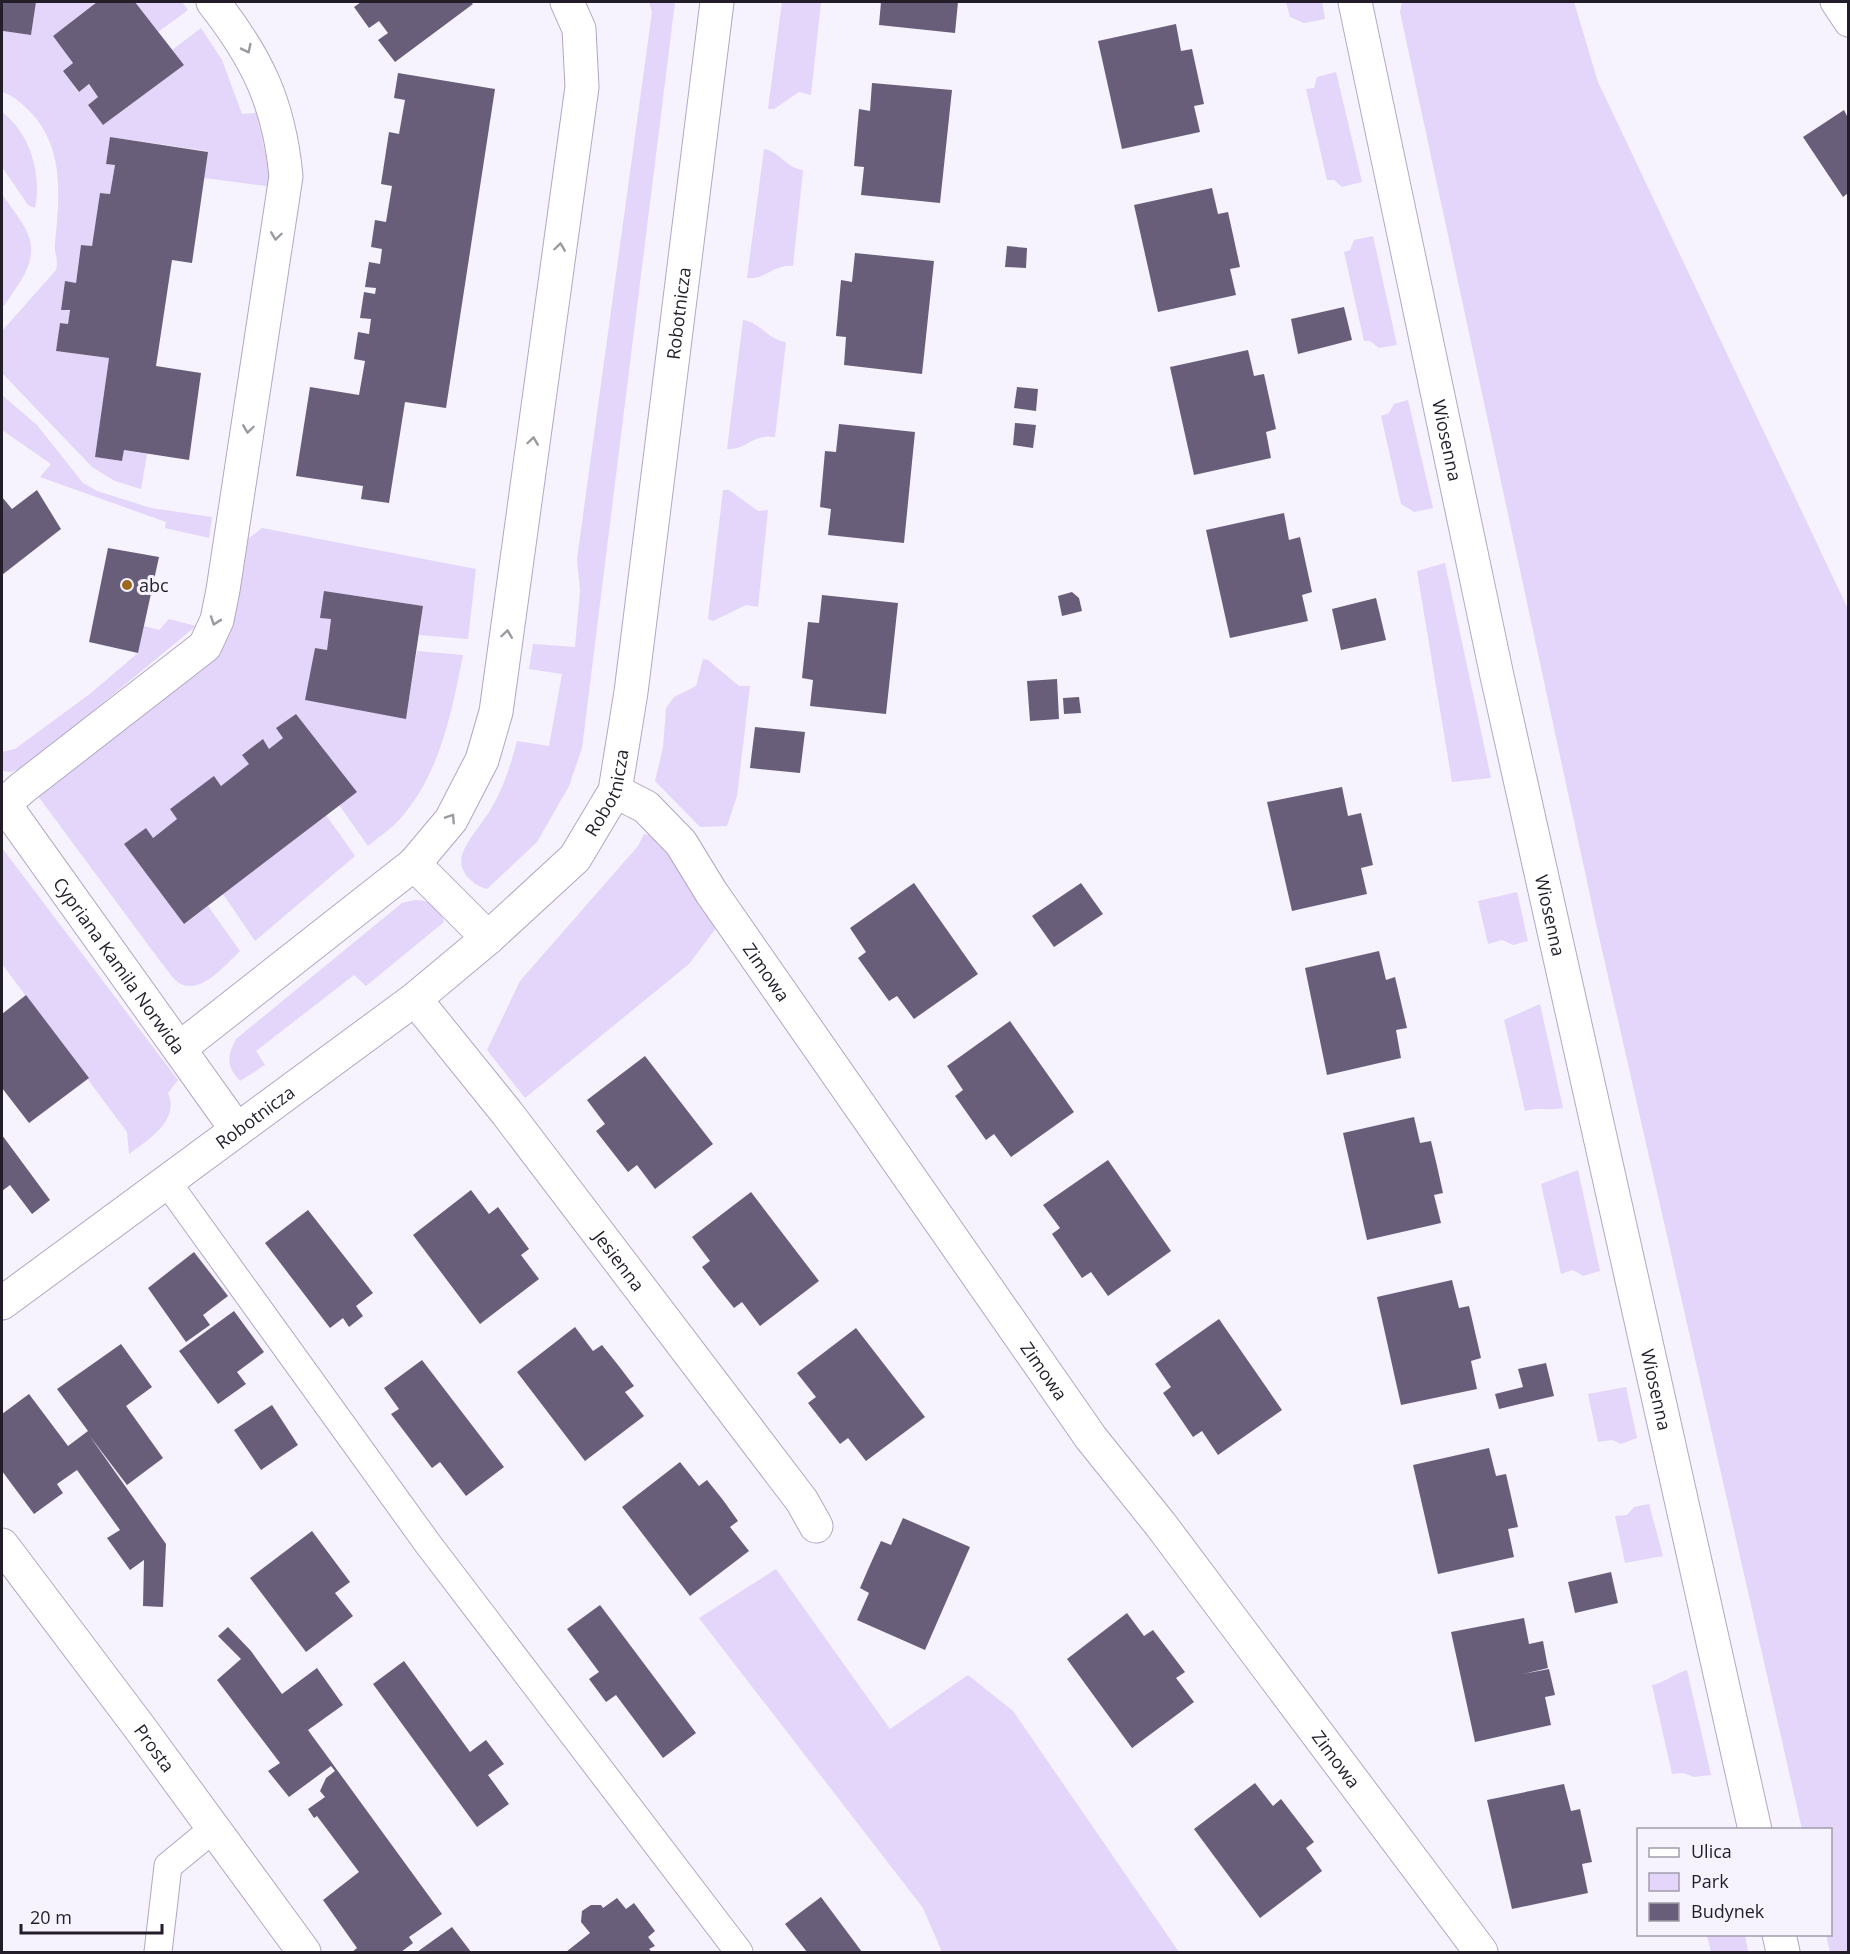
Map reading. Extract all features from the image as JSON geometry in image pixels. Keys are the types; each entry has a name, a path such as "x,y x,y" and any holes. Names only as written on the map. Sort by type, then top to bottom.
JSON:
{"street":[{"path":"2,804 205,646 217,620 236,513 286,176 282,135 268,92 242,39 213,2"},
{"path":"180,1048 414,864 451,820 482,760 496,712 582,87 579,29 567,2"},
{"name":"Robotnicza","path":"2,1303 415,999 488,938 575,858 615,791 631,692 717,2"},
{"name":"Wiosenna","path":"1355,2 1497,676 1755,1828"},
{"name":"Zimowa","path":"615,791 646,807 681,843 711,892 1091,1438 1161,1525 1482,1953"},
{"name":"Cypriana Kamila Norwida","path":"2,804 237,1130"},
{"path":"414,864 488,938"},
{"name":"Jesienna","path":"415,999 507,1113 802,1501 816,1526"},
{"name":"Prosta","path":"2,1545 304,1953"},
{"path":"1779,1936 1783,1953"}],"lane":[{"path":"1834,2 1848,23"},
{"path":"167,1182 428,1544 739,1953"},
{"path":"158,1953 168,1866 213,1829"}],"green space":[{"path":"36,2 97,2 53,36 73,63 63,71 78,92 89,85 98,97 88,105 103,125 184,65 172,50 201,28 222,60 242,114 256,113 273,187 204,178 207,151 110,137 106,164 115,165 110,194 100,193 92,246 81,245 76,283 65,282 61,309 70,311 68,324 60,323 56,351 109,358 95,457 122,461 124,450 147,454 141,489 115,481 92,467 2,373 2,331 56,270 57,266 55,248 58,177 51,145 34,116 19,101 2,92 2,19 4,19 3,31 31,35"},
{"path":"135,2 182,2 188,10 158,32"},
{"path":"649,2 675,2 582,748 569,786 537,842 487,889 476,885 464,872 461,861 464,849 489,813 500,791 517,741 549,746 562,674 529,669 533,644 575,647 580,591 577,559 652,12"},
{"path":"782,2 821,2 811,95 799,92 774,109 768,109"},
{"path":"1286,2 1322,2 1325,19 1304,23 1290,17"},
{"path":"1402,2 1574,2 1598,82 1848,609 1848,1952 1830,1952 1826,1936 1832,1936 1832,1828 1802,1828 1597,928 1400,12"},
{"path":"1336,72 1362,182 1342,187 1334,180 1327,180 1306,89 1314,88 1317,77"},
{"path":"2,112 20,131 32,155 37,182 35,208 28,205 2,167"},
{"path":"764,149 797,169 803,170 793,266 781,267 759,277 747,278"},
{"path":"2,194 25,227 31,247 26,271 2,308"},
{"path":"1373,236 1397,345 1379,348 1370,341 1364,341 1344,252 1350,250 1354,240"},
{"path":"743,320 749,321 774,338 786,342 775,437 761,437 739,447 727,449"},
{"path":"2,395 37,425 83,483 97,491 151,508 212,517 209,538 165,528 166,522 40,477 51,464 2,430"},
{"path":"1408,400 1433,508 1414,512 1401,504 1381,416 1389,413 1394,404"},
{"path":"723,490 729,490 758,511 768,510 758,607 746,605 713,621 708,619"},
{"path":"262,528 476,569 468,639 419,635 423,606 324,591 331,619 327,650 315,648 306,700 406,718 417,651 463,655 449,720 435,762 414,801 400,819 368,846 339,805 356,791 296,714 277,728 283,738 269,749 262,740 242,754 250,764 221,786 214,777 170,809 177,819 152,838 124,844 184,924 208,906 240,951 212,977 196,985 187,986 179,983 169,973 38,796 202,662 244,542"},
{"path":"1445,563 1491,778 1452,782 1417,571"},
{"path":"169,619 196,626 24,768 10,772 2,771 2,752 15,749 91,693 138,653 144,626 159,630"},
{"path":"703,659 708,660 739,686 750,686 737,796 727,826 700,827 655,781 663,747 666,708 674,697 696,686"},
{"path":"326,815 355,856 255,941 223,894"},
{"path":"644,834 658,837 679,863 716,928 689,964 525,1098 487,1050 520,981 638,846"},
{"path":"2,848 178,1080 168,1093 171,1103 166,1121 153,1136 129,1154 127,1132 2,964"},
{"path":"1517,892 1528,941 1513,945 1502,940 1488,944 1478,901"},
{"path":"415,900 426,901 434,905 444,922 366,986 354,975 256,1051 265,1065 240,1081 229,1061 236,1039 402,903"},
{"path":"1540,1004 1563,1108 1525,1111 1504,1020"},
{"path":"1578,1170 1600,1271 1583,1276 1573,1270 1561,1274 1541,1184"},
{"path":"1626,1387 1637,1438 1621,1444 1612,1440 1598,1442 1588,1394"},
{"path":"1649,1504 1663,1556 1625,1563 1615,1516 1627,1515 1634,1507"},
{"path":"776,1569 890,1729 968,1675 1013,1711 1179,1952 942,1952 923,1908 699,1618"},
{"path":"1687,1670 1711,1775 1694,1777 1683,1773 1672,1774 1652,1685"},
{"path":"1707,1936 1745,1936 1748,1952 1711,1952"}],"building":[{"path":"2,2 36,2 31,35 3,31"},
{"path":"97,2 135,2 184,65 103,125 88,105 98,97 89,84 79,92 63,71 73,63 53,36"},
{"path":"361,2 471,2 473,4 395,62 378,40 388,33 379,21 369,28 354,7"},
{"path":"881,2 958,2 955,33 879,25"},
{"path":"1176,24 1181,51 1192,49 1204,104 1194,106 1200,132 1122,149 1098,41"},
{"path":"398,73 495,89 446,408 405,402 389,503 361,499 363,486 296,476 310,387 359,395 365,361 354,359 358,332 369,334 371,319 360,318 364,292 375,294 376,288 365,287 369,262 380,264 382,249 371,247 375,220 386,222 392,186 381,184 389,132 399,134 405,100 394,98"},
{"path":"872,83 952,90 940,203 861,195 864,167 854,166 859,109 870,111"},
{"path":"1844,110 1848,118 1848,193 1843,197 1803,137"},
{"path":"110,137 208,152 192,263 172,260 156,366 201,373 189,460 124,450 122,461 95,457 109,358 56,351 60,323 68,324 70,310 61,310 65,281 76,283 81,245 92,246 100,193 110,194 115,165 106,164"},
{"path":"1212,188 1218,214 1228,212 1240,267 1230,269 1236,295 1158,312 1134,205"},
{"path":"1007,246 1027,248 1026,268 1005,267"},
{"path":"855,253 934,261 922,374 844,365 846,337 836,336 841,280 852,282"},
{"path":"1344,307 1352,340 1298,354 1291,319"},
{"path":"1248,350 1254,376 1264,374 1276,429 1266,432 1271,458 1194,475 1170,367"},
{"path":"1017,387 1038,389 1036,411 1014,408"},
{"path":"1015,423 1036,425 1033,448 1013,445"},
{"path":"839,424 915,432 904,543 828,535 831,509 820,507 825,451 836,452"},
{"path":"37,490 61,529 2,575 2,497 12,509"},
{"path":"1284,513 1289,540 1300,537 1312,592 1302,595 1308,621 1230,638 1206,530"},
{"path":"108,548 159,557 138,653 89,642"},
{"path":"324,591 423,606 406,719 305,700 315,648 327,650 331,619 320,618"},
{"path":"1072,592 1079,598 1082,611 1062,616 1058,596"},
{"path":"822,595 898,603 886,714 810,706 813,680 802,678 808,622 819,623"},
{"path":"1376,598 1386,640 1341,650 1332,609"},
{"path":"1057,679 1059,719 1030,721 1027,681"},
{"path":"1079,697 1081,713 1064,714 1063,698"},
{"path":"296,714 357,792 184,924 124,844 146,828 153,838 177,819 170,809 214,776 221,786 249,764 242,755 263,739 269,749 283,738 276,728"},
{"path":"755,727 805,732 800,773 750,768"},
{"path":"1342,787 1348,816 1361,813 1373,865 1361,868 1367,894 1292,911 1267,802"},
{"path":"914,883 978,974 914,1019 897,996 889,1001 858,958 866,952 850,928"},
{"path":"1081,883 1103,914 1054,947 1032,916"},
{"path":"1379,951 1386,980 1395,977 1407,1028 1396,1030 1401,1058 1327,1075 1305,968"},
{"path":"26,995 89,1078 29,1123 2,1088 2,1014"},
{"path":"1010,1021 1074,1112 1011,1157 994,1134 986,1140 955,1096 963,1090 947,1066"},
{"path":"645,1056 713,1144 655,1189 637,1165 628,1172 596,1131 605,1124 587,1100"},
{"path":"1414,1117 1420,1143 1431,1141 1443,1193 1434,1195 1441,1223 1367,1240 1343,1133"},
{"path":"2,1135 50,1200 32,1214 10,1185 2,1191"},
{"path":"1108,1160 1171,1251 1108,1296 1091,1272 1082,1278 1052,1234 1060,1228 1043,1205"},
{"path":"471,1190 489,1214 498,1207 529,1249 521,1255 539,1279 480,1324 413,1235"},
{"path":"751,1192 819,1281 760,1326 742,1302 734,1308 718,1288 702,1267 710,1261 692,1237"},
{"path":"308,1210 373,1293 356,1306 363,1316 349,1327 343,1318 330,1328 265,1243"},
{"path":"194,1252 228,1296 203,1315 210,1325 186,1342 148,1288"},
{"path":"1452,1280 1459,1308 1469,1306 1481,1358 1471,1361 1477,1389 1401,1405 1377,1297"},
{"path":"234,1311 264,1352 237,1372 246,1384 218,1404 179,1351"},
{"path":"1219,1319 1282,1410 1218,1455 1202,1431 1193,1437 1163,1393 1171,1387 1155,1364"},
{"path":"575,1327 593,1351 602,1345 618,1365 634,1386 625,1392 644,1416 585,1461 517,1372"},
{"path":"856,1328 925,1417 866,1461 848,1438 840,1444 808,1403 816,1397 797,1373"},
{"path":"121,1344 152,1387 126,1406 163,1458 127,1485 89,1435 166,1544 163,1607 143,1606 144,1560 130,1570 107,1538 120,1530 77,1470 57,1484 63,1493 34,1514 2,1471 2,1414 29,1394 68,1446 88,1431 57,1389"},
{"path":"422,1360 504,1467 466,1496 440,1462 432,1468 391,1414 399,1409 384,1388"},
{"path":"1546,1363 1554,1396 1499,1409 1495,1394 1523,1387 1518,1369"},
{"path":"272,1405 298,1445 261,1470 234,1430"},
{"path":"1489,1448 1496,1476 1506,1474 1518,1527 1508,1529 1514,1557 1438,1574 1413,1465"},
{"path":"680,1462 699,1486 707,1480 723,1500 738,1521 730,1527 749,1551 690,1596 622,1507"},
{"path":"903,1518 970,1547 925,1650 857,1620 869,1593 860,1588 870,1565 881,1541 891,1545"},
{"path":"312,1531 350,1582 335,1593 353,1616 306,1652 250,1578"},
{"path":"1611,1572 1618,1603 1575,1613 1568,1582"},
{"path":"600,1605 696,1733 663,1758 616,1695 606,1702 589,1679 599,1672 567,1629"},
{"path":"1127,1613 1144,1636 1153,1630 1185,1672 1176,1678 1194,1702 1132,1748 1067,1659"},
{"path":"1524,1618 1529,1644 1543,1641 1548,1668 1523,1674 1549,1669 1555,1695 1545,1697 1551,1725 1475,1742 1451,1632"},
{"path":"228,1627 251,1651 282,1694 317,1668 343,1705 308,1730 442,1914 409,1937 413,1943 401,1952 352,1952 357,1948 323,1900 359,1872 317,1816 314,1818 308,1809 325,1797 320,1791 326,1778 335,1771 331,1766 289,1797 268,1771 280,1763 217,1680 241,1659 218,1636"},
{"path":"404,1661 470,1752 486,1740 504,1764 488,1775 509,1804 477,1827 373,1684"},
{"path":"1255,1783 1273,1806 1281,1799 1314,1842 1306,1848 1322,1871 1260,1918 1194,1829"},
{"path":"1564,1784 1571,1811 1580,1809 1592,1862 1582,1864 1588,1893 1512,1909 1487,1800"},
{"path":"821,1897 862,1952 807,1952 785,1924"},
{"path":"617,1898 626,1909 634,1903 655,1931 648,1937 655,1946 649,1949 652,1952 566,1952 590,1933 581,1922 582,1911 591,1905 601,1905 603,1908"},
{"path":"452,1927 471,1952 417,1952"}],"place":[{"name":"abc","path":"127,585"}]}
